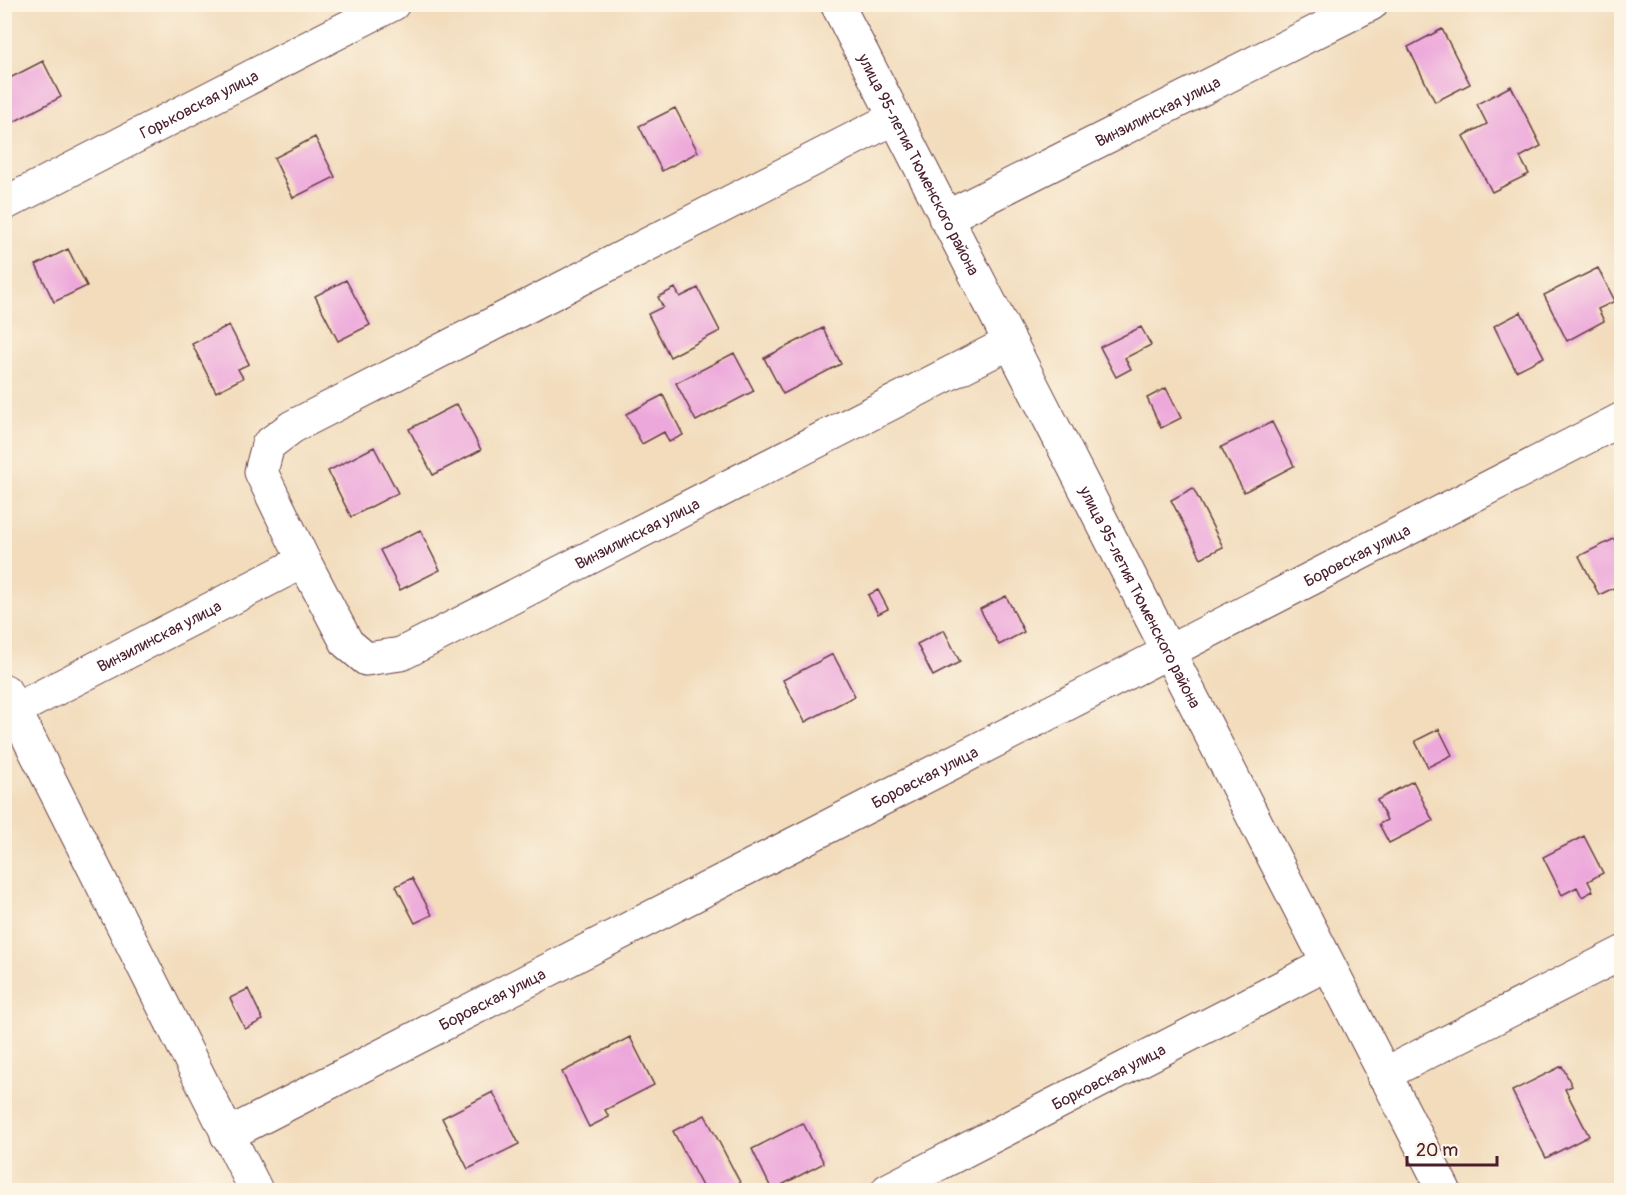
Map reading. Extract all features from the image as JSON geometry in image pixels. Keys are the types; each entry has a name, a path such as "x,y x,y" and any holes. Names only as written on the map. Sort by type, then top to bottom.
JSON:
{"street":[{"name":"Горьковская улица","path":"4,204 393,4"},
{"name":"улица 95-летия Тюменского района","path":"837,4 1327,963 1439,1189"},
{"name":"Винзилинская улица","path":"945,218 1371,4"},
{"name":"Винзилинская улица","path":"894,118 292,427 268,445 261,471 304,561 347,643 366,659 401,654 1009,343"},
{"name":"Боровская улица","path":"227,1135 1622,419"},
{"name":"Винзилинская улица","path":"10,700 304,561"},
{"path":"10,700 256,1191"},
{"path":"1383,1075 1622,953"},
{"name":"Борковская улица","path":"888,1191 1327,963"}],"building":[{"path":"1442,29 1470,84 1435,102 1408,47"},
{"path":"43,61 61,97 4,127 4,81"},
{"path":"1511,86 1541,146 1520,157 1529,174 1492,192 1463,136 1487,124 1477,104"},
{"path":"675,108 698,152 662,171 639,126"},
{"path":"315,137 335,177 293,198 274,158"},
{"path":"68,249 87,286 54,302 36,265"},
{"path":"1598,268 1615,301 1598,309 1604,321 1567,341 1544,295"},
{"path":"346,280 370,325 338,341 315,296"},
{"path":"675,288 680,297 698,288 720,331 670,357 648,314 663,307 658,297"},
{"path":"1521,312 1544,357 1516,371 1494,326"},
{"path":"229,325 249,364 238,369 243,378 216,392 192,344"},
{"path":"1141,327 1151,345 1125,358 1131,369 1116,377 1100,347"},
{"path":"823,328 841,364 783,394 764,358"},
{"path":"734,353 754,391 696,421 676,383"},
{"path":"1166,388 1181,418 1161,428 1147,398"},
{"path":"663,395 683,435 669,442 664,432 642,444 626,414"},
{"path":"457,404 481,450 433,475 409,429"},
{"path":"1272,422 1294,466 1244,492 1221,447"},
{"path":"374,447 398,493 351,517 328,471"},
{"path":"1193,488 1223,547 1201,558 1171,500"},
{"path":"420,530 440,570 400,590 380,550"},
{"path":"1622,535 1622,584 1599,595 1579,556"},
{"path":"878,590 888,609 878,614 868,595"},
{"path":"1006,596 1024,632 999,645 980,609"},
{"path":"944,630 960,662 933,676 917,644"},
{"path":"833,654 855,696 805,722 783,680"},
{"path":"1439,729 1452,755 1428,767 1415,741"},
{"path":"1413,781 1433,821 1389,843 1379,824 1387,820 1377,800"},
{"path":"1584,836 1603,873 1588,881 1593,891 1582,897 1577,887 1562,895 1543,857"},
{"path":"412,878 432,915 415,923 396,886"},
{"path":"248,989 263,1020 245,1029 230,998"},
{"path":"630,1037 654,1085 605,1110 609,1117 589,1127 562,1072"},
{"path":"1562,1066 1572,1086 1565,1089 1589,1136 1546,1158 1512,1091"},
{"path":"493,1092 519,1144 468,1169 442,1118"},
{"path":"705,1115 744,1190 704,1190 673,1131"},
{"path":"803,1123 824,1163 772,1190 752,1149"}]}
